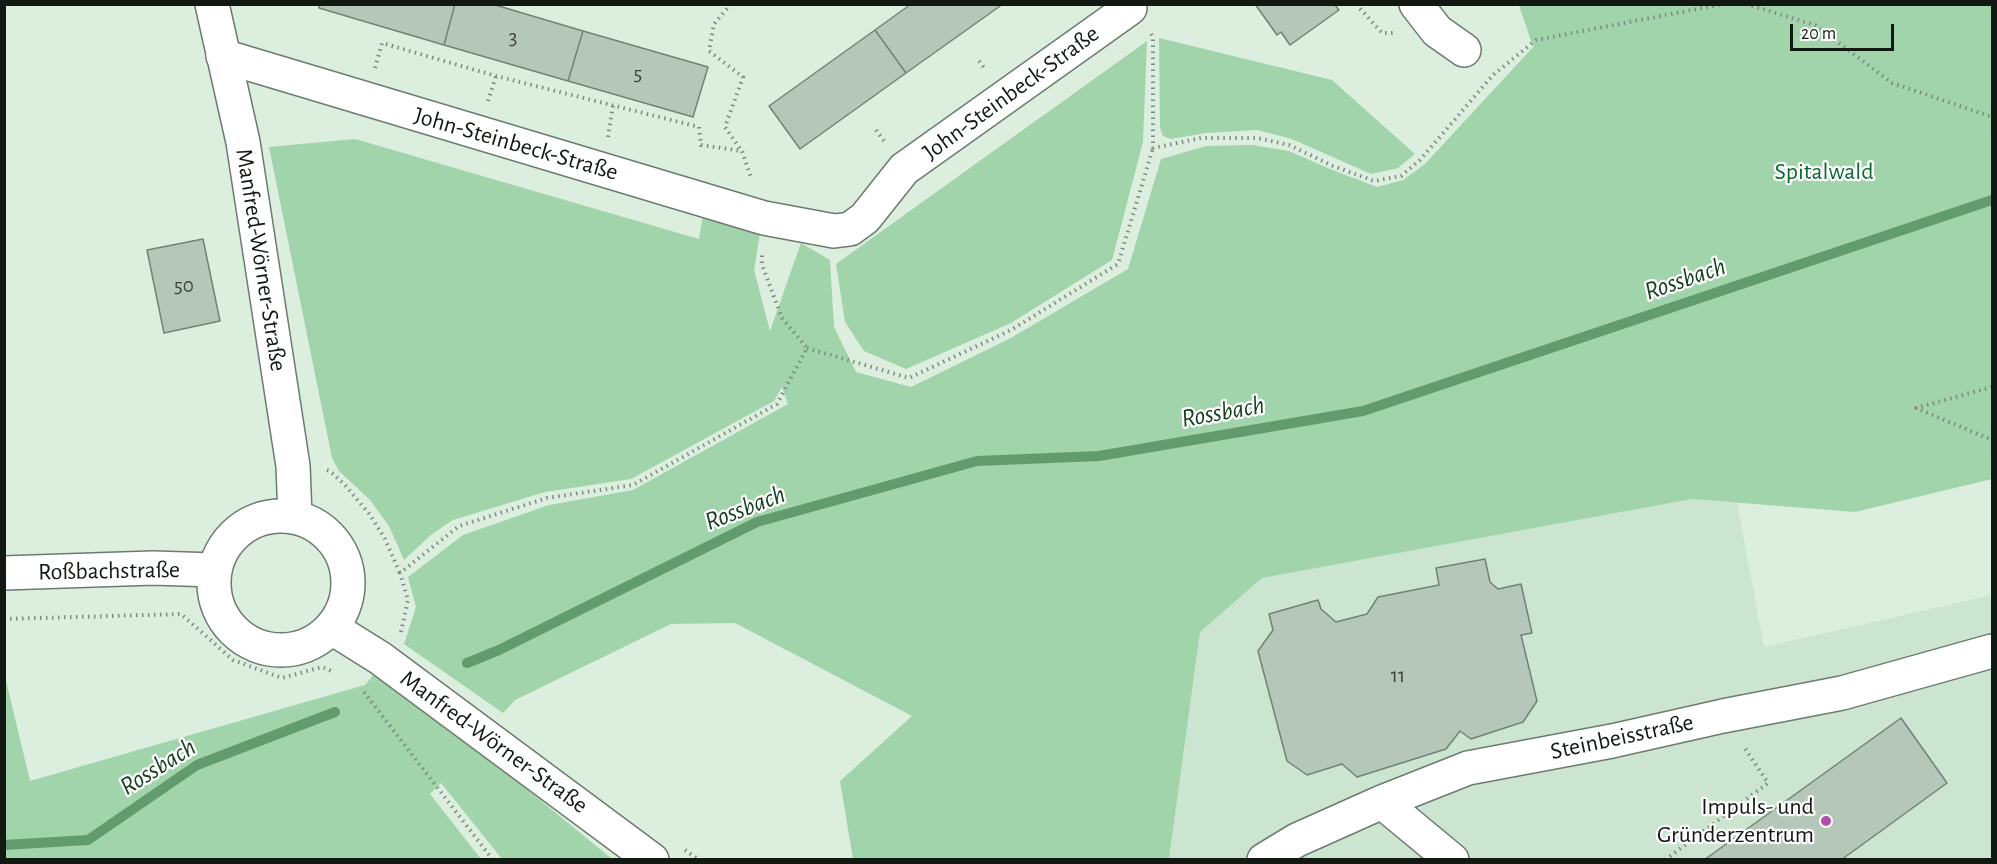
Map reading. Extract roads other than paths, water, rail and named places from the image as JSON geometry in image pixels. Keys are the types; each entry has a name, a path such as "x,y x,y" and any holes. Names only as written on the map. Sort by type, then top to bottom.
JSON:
{"street":[{"name":"Manfred-Wörner-Straße","path":"213,4 243,142 293,466 295,517"},
{"path":"1416,4 1437,32 1464,50"},
{"name":"John-Steinbeck-Straße","path":"223,56 764,218 834,231 850,229 866,218 904,169 1130,8"},
{"path":"273,516 295,517 316,526 333,542 345,562 348,585 344,608 332,628 315,642 294,650 272,651 251,644 233,632 220,614 213,592 214,570 222,550 235,533 252,522 273,516"},
{"name":"Roßbachstraße","path":"4,573 153,568 214,570"},
{"name":"Manfred-Wörner-Straße","path":"332,628 380,658 652,860"},
{"name":"Steinbeisstraße","path":"1264,860 1297,840 1382,802 1468,768 1612,741 1842,693 1992,651"},
{"path":"1382,802 1452,860"}],"waterway":[{"name":"Rossbach","path":"467,663 499,650 757,522 977,461 1099,456 1363,411 1992,200"},
{"name":"Rossbach","path":"4,845 88,840 197,765 335,712"}],"place":[{"name":"Impuls- und Gründerzentrum","path":"1826,821"}],"park label":[{"name":"Spitalwald","path":"1824,172"}]}
